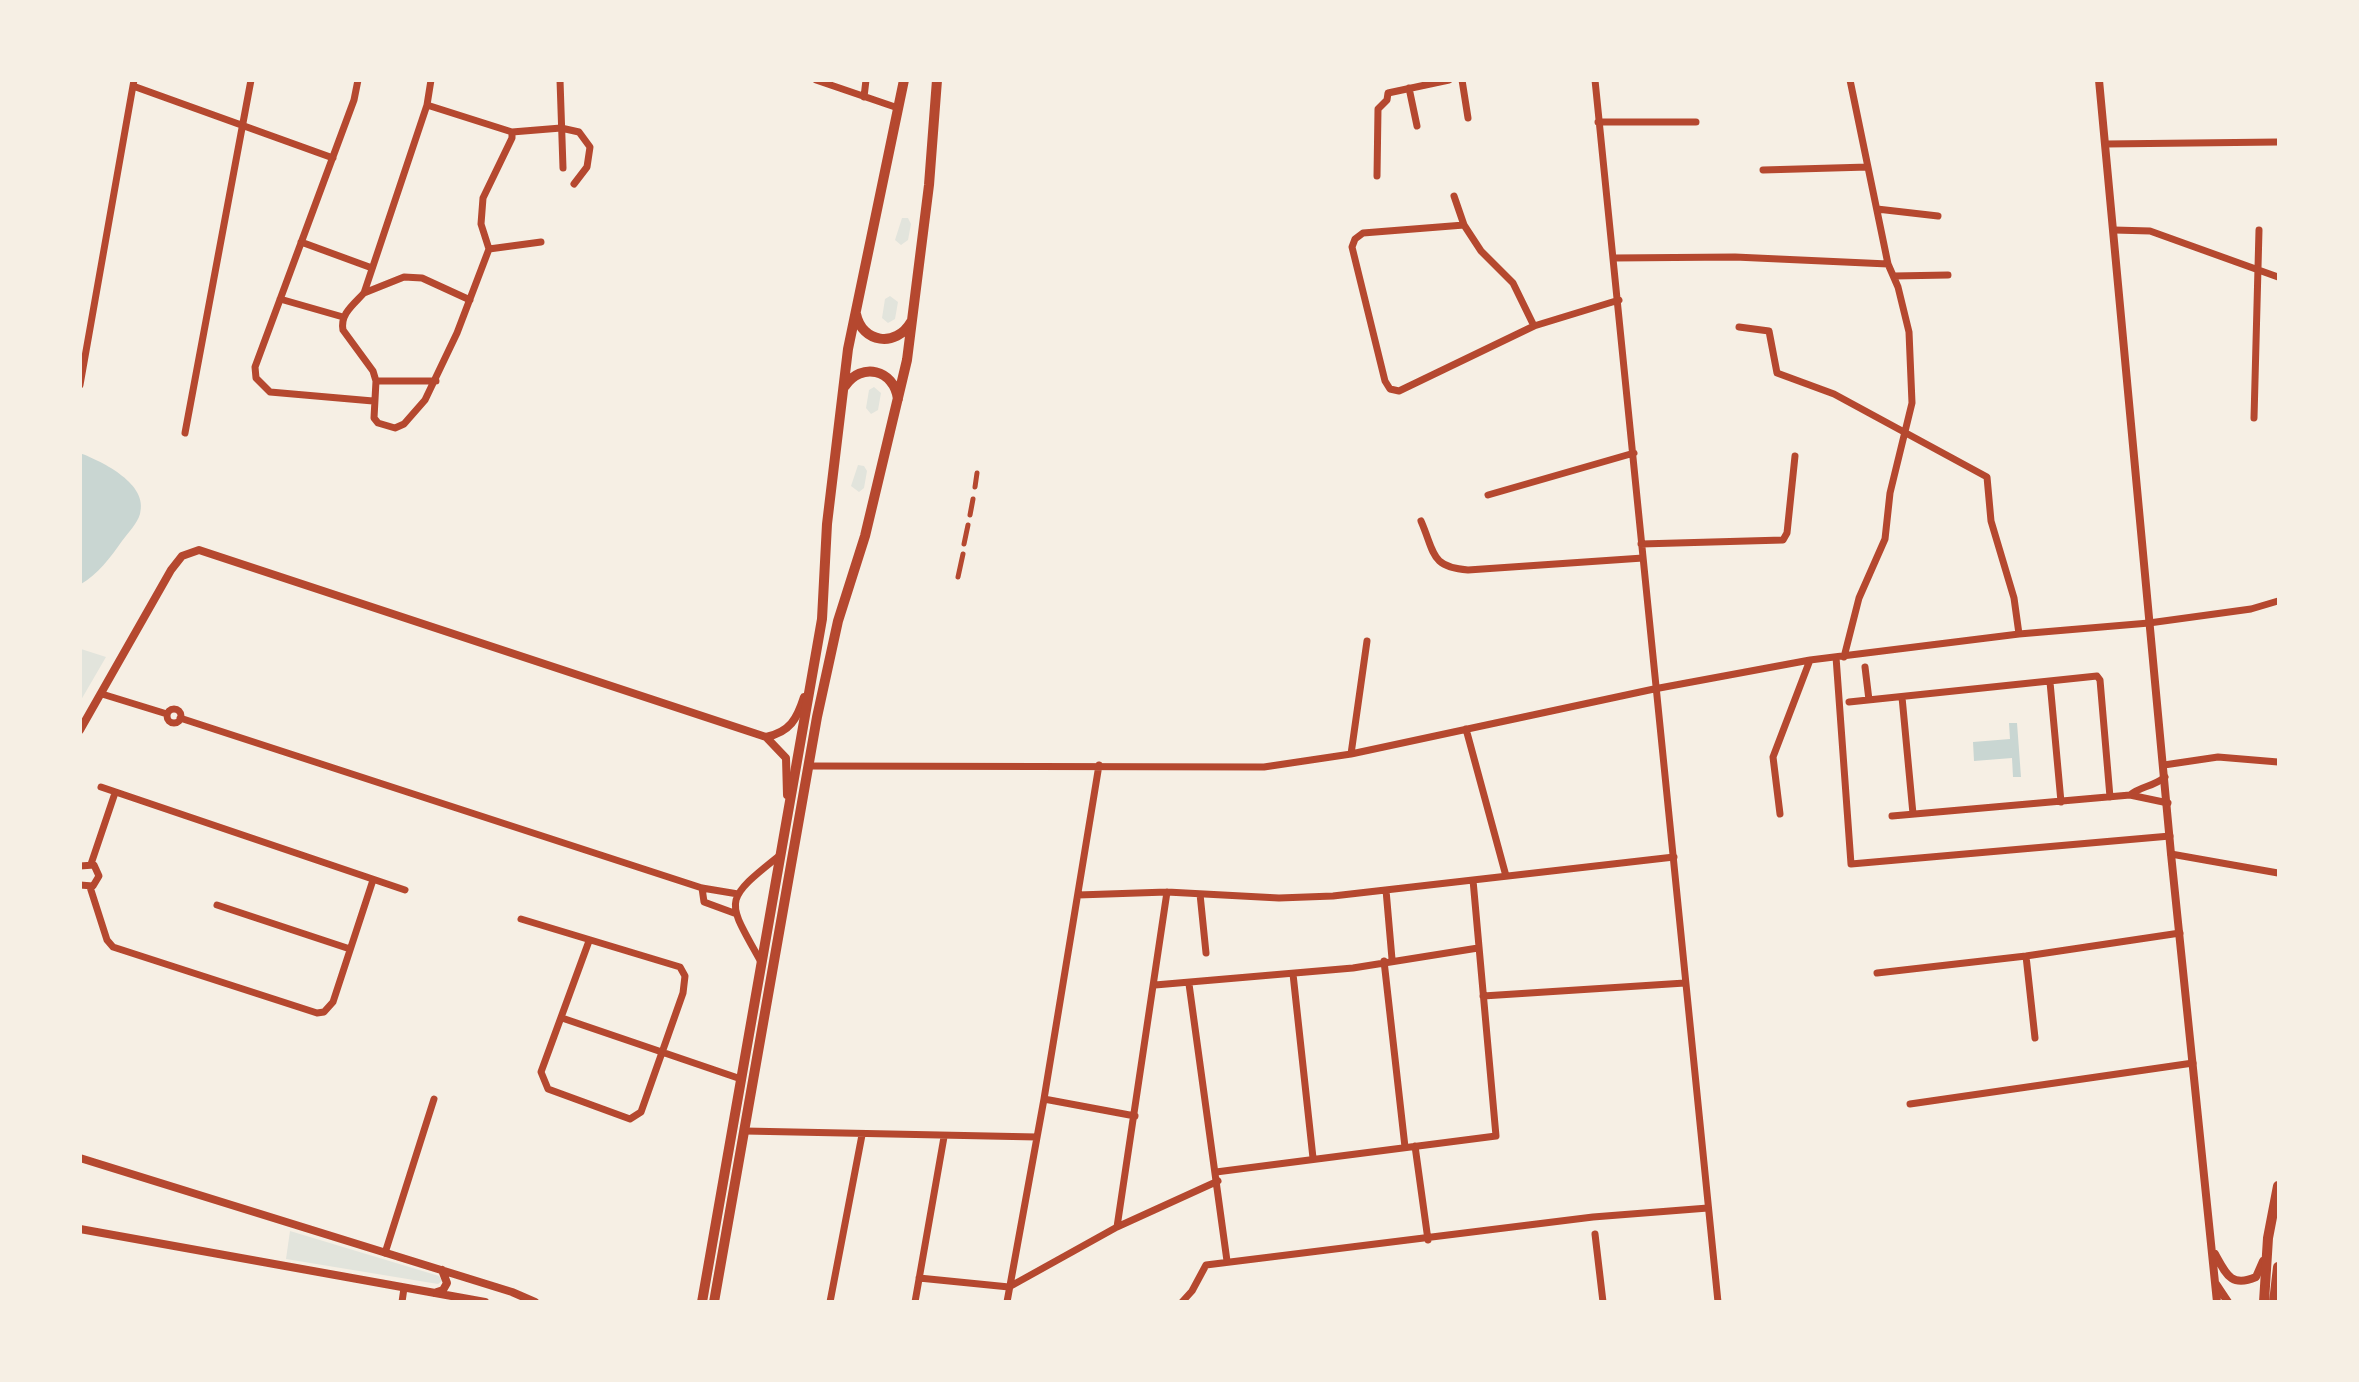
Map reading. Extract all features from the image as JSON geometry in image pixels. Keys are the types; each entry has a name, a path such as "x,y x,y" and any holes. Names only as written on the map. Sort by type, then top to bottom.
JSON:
{"main road":[{"path":"702,1301 822,619 824,552 842,396 856,308 904,80"},
{"path":"714,1301 808,766 838,621 865,536 898,405 928,198 937,80"},
{"path":"856,308 862,329 882,340 903,333 912,316"},
{"path":"842,396 853,376 876,372 885,375 895,386 898,405"},
{"path":"2264,1301 2268,1238 2278,1186"},
{"path":"2274,1301 2278,1267"}],"street":[{"path":"185,433 251,80"},
{"path":"358,80 333,158 255,368 261,385 270,392 373,401"},
{"path":"431,80 427,105 364,293 343,317 343,330 373,371 376,381 374,418 378,423 395,429 414,415 436,381 489,249 480,212 483,198 512,138 512,132"},
{"path":"560,80 563,168"},
{"path":"816,80 898,108"},
{"path":"864,97 866,80"},
{"path":"1377,176 1378,109 1386,102 1390,90 1449,80"},
{"path":"1462,80 1468,118"},
{"path":"1595,80 1634,453 1654,689 1674,857 1718,1301"},
{"path":"1850,80 1888,264 1894,276 1909,332 1913,374 1912,403 1890,494 1885,539 1859,598 1840,657 1851,864 2170,836"},
{"path":"2099,80 2171,854 2217,1301"},
{"path":"80,385 134,83 333,158"},
{"path":"1409,88 1417,126"},
{"path":"427,105 512,132 561,128 579,132 590,147 587,167 574,184"},
{"path":"1598,122 1696,122"},
{"path":"2105,144 2278,142"},
{"path":"1763,170 1868,167"},
{"path":"1454,195 1464,225 1481,251 1513,283 1534,326"},
{"path":"1877,209 1938,216"},
{"path":"1464,225 1363,233 1354,239 1352,247 1386,386 1399,391 1534,326 1619,300"},
{"path":"2114,230 2150,231 2278,277"},
{"path":"2254,418 2259,230"},
{"path":"301,242 372,268"},
{"path":"489,249 541,242"},
{"path":"1614,258 1735,257 1888,264"},
{"path":"1894,276 1948,275"},
{"path":"364,293 404,277 422,278 470,300"},
{"path":"280,299 343,317"},
{"path":"1739,327 1769,331 1777,373 1834,394 1987,477 1991,521 2014,598 2019,634"},
{"path":"376,381 436,381"},
{"path":"1488,495 1634,453"},
{"path":"1642,544 1783,540 1787,533 1795,456"},
{"path":"975,487 977,472"},
{"path":"970,516 973,499"},
{"path":"1421,520 1438,562 1448,568 1643,558"},
{"path":"964,544 968,525"},
{"path":"80,728 171,570 182,556 199,550 766,737 781,750 789,767 785,822"},
{"path":"958,577 963,554"},
{"path":"808,766 1264,767 1351,754 1654,689 1810,660 2019,634 2149,623 2251,609 2278,601"},
{"path":"1351,754 1367,641"},
{"path":"1780,814 1773,757 1810,660"},
{"path":"1865,667 1869,700"},
{"path":"766,737 785,731 792,724 812,674"},
{"path":"1849,702 2099,677 2110,797"},
{"path":"2050,682 2060,802"},
{"path":"102,694 167,713 171,723 180,718 702,888 737,894"},
{"path":"1902,696 1913,814"},
{"path":"1466,729 1506,876"},
{"path":"2164,765 2218,757 2278,762"},
{"path":"1007,1301 1044,1099 1099,765"},
{"path":"2130,795 2139,788 2153,786 2165,778"},
{"path":"101,788 405,890"},
{"path":"2139,788 2141,799"},
{"path":"91,864 115,793"},
{"path":"1892,816 2130,795 2168,803"},
{"path":"2171,854 2278,873"},
{"path":"761,962 734,913 737,894 744,884 779,856"},
{"path":"1078,895 1167,892 1279,898 1386,890 1674,857"},
{"path":"80,866 91,864 96,867 99,876 83,888 107,940 113,947 312,1013 324,1012 331,1006 373,880"},
{"path":"919,1278 1009,1287 1117,1227 1217,1177 1313,1158 1496,1135 1473,880"},
{"path":"702,888 704,902 734,913"},
{"path":"1386,890 1388,960 1405,1147"},
{"path":"1117,1227 1167,892"},
{"path":"1200,894 1206,953"},
{"path":"217,905 350,949"},
{"path":"521,919 680,967 686,983 641,1112 630,1119 548,1089 543,1082 541,1072 589,941"},
{"path":"1877,973 2026,956 2180,933"},
{"path":"1155,985 1293,974 1478,948"},
{"path":"2026,956 2035,1038"},
{"path":"1293,974 1313,1158"},
{"path":"1483,996 1685,983"},
{"path":"1189,984 1227,1261"},
{"path":"562,1018 741,1079"},
{"path":"1910,1104 2193,1063"},
{"path":"385,1253 434,1099"},
{"path":"1044,1099 1135,1116"},
{"path":"744,1131 1037,1137"},
{"path":"831,1301 862,1135"},
{"path":"915,1301 944,1137"},
{"path":"1415,1146 1427,1240"},
{"path":"80,1158 535,1301"},
{"path":"1182,1301 1192,1291 1206,1265 1227,1261 1427,1240 1593,1217 1708,1208"},
{"path":"80,1229 485,1301"},
{"path":"1595,1234 1603,1301"},
{"path":"2213,1251 2225,1273 2234,1280 2244,1282 2256,1277 2262,1266 2268,1238"},
{"path":"434,1293 443,1290 447,1283 442,1270"},
{"path":"2214,1281 2228,1301"},
{"path":"402,1301 404,1288"}],"shaded area":[{"path":"902,218 908,218 911,224 908,240 901,245 895,240"},
{"path":"890,296 898,302 895,319 888,323 882,318 885,299"},
{"path":"874,387 881,393 878,410 871,414 866,408 869,390"},
{"path":"80,453 122,476 138,493 141,503 140,514 132,528 93,576 81,584"},
{"path":"858,465 864,466 867,471 864,488 859,492 851,486"},
{"path":"80,649 106,657 81,700"},
{"path":"2009,723 2017,723 2021,777 2013,777 2012,758 1974,761 1973,742 2010,739"},
{"path":"290,1231 439,1276 442,1281 438,1284 286,1259"}]}
